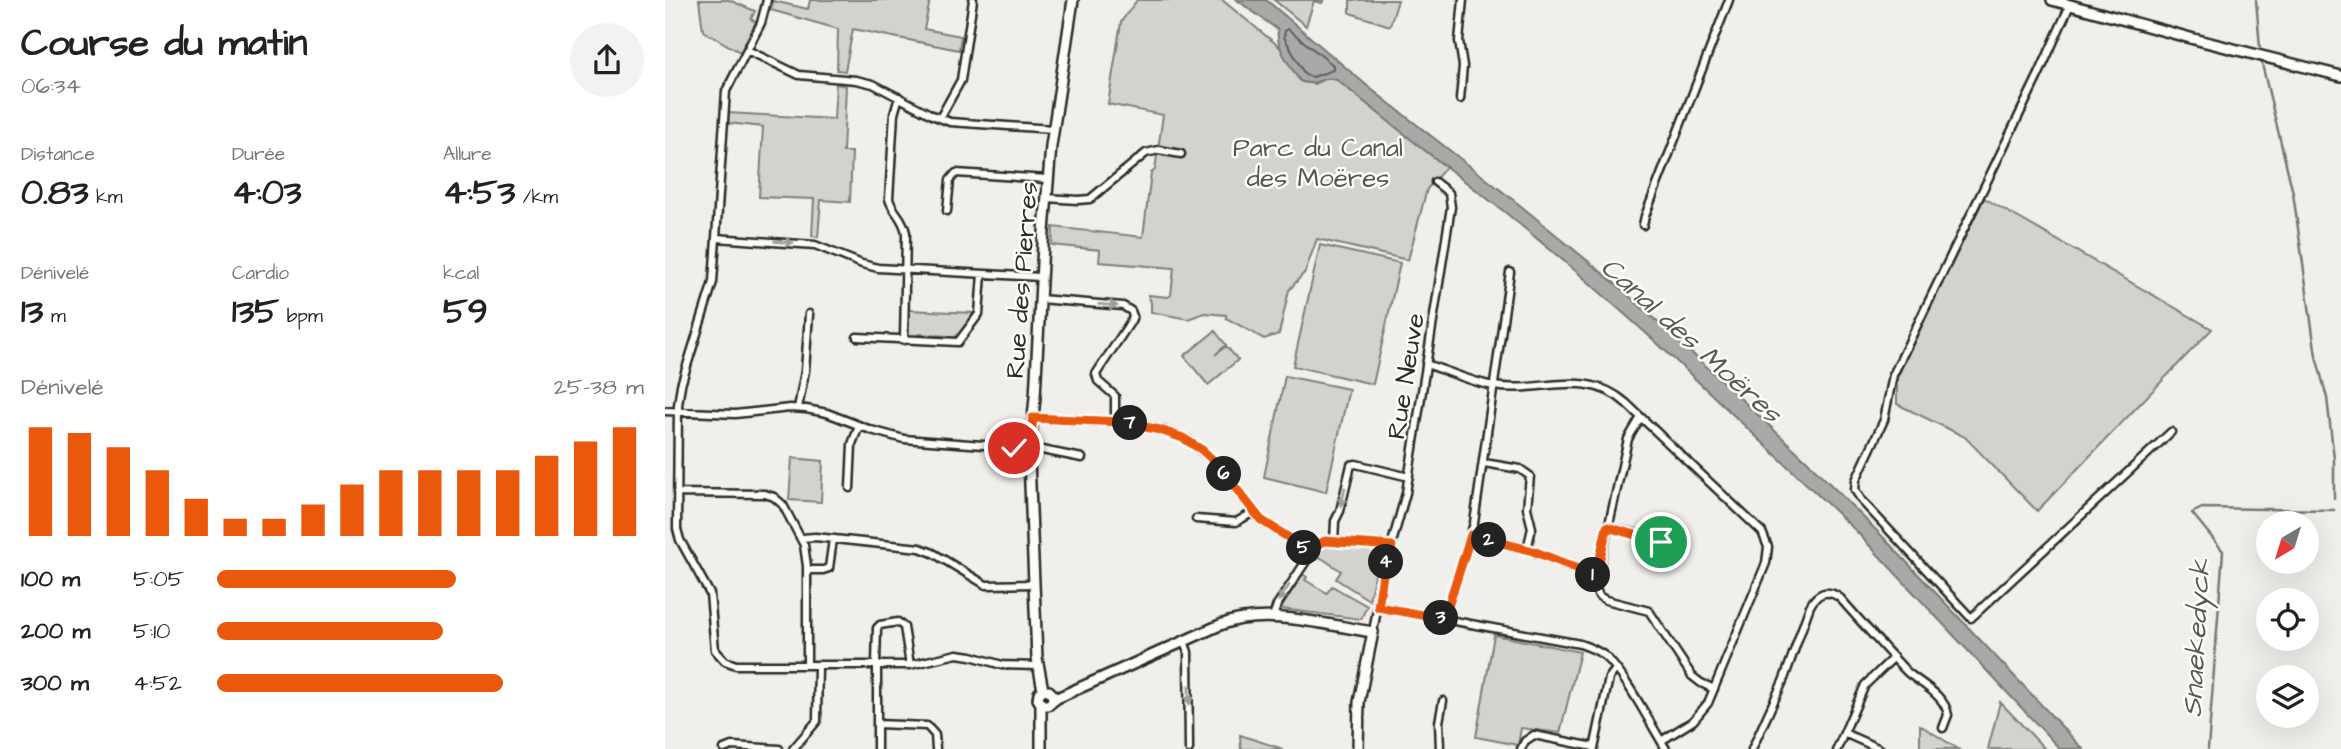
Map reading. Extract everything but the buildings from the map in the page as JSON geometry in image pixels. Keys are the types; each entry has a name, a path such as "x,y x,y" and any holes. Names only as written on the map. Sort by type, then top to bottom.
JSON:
{"main road":[{"name":"Rue des Pierres","path":"1041,749 1041,704 1038,697 1048,694 1038,666 1029,449 1046,198 1053,129 1073,0"},
{"path":"2052,0 2341,76"},
{"path":"1041,704 1049,705 1048,694 1080,688 1237,619 1273,617 1324,624 1373,632 1358,712 1358,749"}],"street":[{"path":"768,0 761,23 729,83 725,99 712,288 681,385 677,411 678,534 709,591 713,606 713,642 716,652 725,661 733,664 909,665 960,654 1002,665 1038,666"},
{"path":"940,118 961,80 974,0"},
{"path":"1460,99 1463,66 1459,41 1463,0"},
{"path":"1643,225 1728,0"},
{"path":"2070,5 1893,375 1884,420 1856,480 1856,490 1859,498 1971,618 2171,432"},
{"path":"747,50 795,74 811,78 865,82 940,118 958,123 1053,129"},
{"path":"899,97 894,114 889,199 904,223 907,240 904,340"},
{"path":"1046,198 1090,199 1149,152 1159,150 1181,155"},
{"path":"947,211 950,180 956,173 1048,179"},
{"name":"Rue Neuve","path":"1373,632 1382,581 1409,477 1452,204 1449,193 1435,182"},
{"path":"716,238 811,244 866,265 1041,276"},
{"path":"1444,619 1471,535 1484,463 1510,272"},
{"path":"857,337 953,343 961,340 979,314 982,274"},
{"path":"1040,299 1123,306 1131,311 1131,321 1096,373 1098,381 1115,396 1115,421"},
{"path":"798,408 805,371 809,314"},
{"path":"1426,364 1495,386 1592,385 1613,393 1762,531 1768,544 1766,563 1706,706 1698,716 1661,741"},
{"path":"665,411 735,414 798,408 827,413 881,434 915,441 1029,449 1082,458"},
{"path":"1641,417 1628,439 1595,587 1599,596 1606,600 1649,611 1694,678 1714,688"},
{"path":"1033,418 1115,421 1160,430 1188,440 1216,463 1266,524 1311,552"},
{"path":"850,488 852,444 859,426"},
{"path":"1484,463 1520,469 1530,476 1527,508 1532,528 1527,549"},
{"path":"1334,542 1335,523 1341,511 1351,465 1409,477"},
{"path":"677,493 771,496 783,505 802,538 806,553 807,665"},
{"path":"1196,519 1237,522 1254,512"},
{"path":"1607,527 1661,542 1671,551 1676,563"},
{"path":"1471,535 1527,549 1596,576"},
{"path":"802,538 926,550 986,584 1034,584"},
{"path":"807,570 829,568 833,539"},
{"path":"1273,617 1277,604 1320,542 1392,546"},
{"path":"1752,749 1784,680 1809,609 1818,594 1828,593 1838,597 1910,674 1927,686 1946,707 1948,715 1943,728"},
{"path":"1378,607 1583,645 1600,653 1616,669 1666,749"},
{"path":"877,749 877,628 880,625 898,622 904,629 909,665"},
{"path":"1184,641 1188,651 1189,749"},
{"path":"1837,749 1865,685 1894,657"},
{"path":"793,749 817,720 818,665"},
{"path":"1521,749 1525,741 1534,735 1594,748 1609,681 1616,669"},
{"path":"1440,749 1439,722 1443,701"},
{"path":"877,724 926,726 935,733 936,749"},
{"path":"1844,733 1880,749"},
{"path":"724,749 732,746 779,749"}],"green space":[{"path":"699,0 729,0 755,11 751,19 756,22 740,52 703,31"},
{"path":"810,0 930,0 924,29 961,36 959,50 853,29 845,71 837,70 838,29 771,10 773,1 808,9"},
{"name":"Parc du Canal des Moëres","path":"1137,0 1222,0 1281,48 1300,81 1314,84 1327,78 1337,80 1446,167 1427,189 1408,260 1317,239 1305,272 1289,290 1279,334 1264,339 1226,318 1226,315 1204,313 1188,319 1151,312 1148,295 1171,295 1174,268 1099,262 1100,250 1052,245 1053,227 1143,237 1151,173 1155,170 1163,115 1108,104 1121,22"},
{"path":"1274,0 1324,0 1322,3 1314,1 1306,26"},
{"path":"1350,0 1398,0 1390,26 1350,13"},
{"path":"836,84 846,86 843,152 852,152 850,202 821,200 818,237 812,236 814,199 759,197 763,127 728,123 728,113 834,119"},
{"path":"1984,198 2212,329 2037,511 1965,437 1897,404 1897,377"},
{"path":"1320,245 1400,263 1373,384 1293,366"},
{"path":"909,310 973,313 971,321 956,339 950,339 947,336 919,334 910,337 907,333"},
{"path":"1215,331 1226,345 1215,355 1226,346 1238,360 1208,385 1184,356"},
{"path":"1285,376 1349,389 1326,492 1264,477"},
{"path":"792,458 823,461 821,502 789,500"},
{"path":"1320,546 1381,549 1369,600 1336,579 1341,571 1320,557 1317,560 1312,557"},
{"path":"1302,574 1307,577 1305,580 1327,593 1332,586 1367,606 1361,619 1281,609"},
{"path":"1494,635 1580,652 1560,733 1521,728 1518,745 1476,737"},
{"path":"2000,702 2045,749 1988,749"},
{"path":"1920,725 1958,749 1920,749"},
{"path":"1240,735 1283,749 1241,749"}],"water":[{"path":"1237,0 1266,0 1371,89 1617,285 1806,460 1882,536 2083,749 2060,749 1855,530 1656,342 1577,272 1337,80 1310,83 1300,81 1281,50 1278,30"}],"waterway":[{"name":"Snaekedyck","path":"2256,0 2260,47"},
{"name":"Snaekedyck","path":"2262,64 2293,193 2316,356 2327,398 2334,459 2334,498"},
{"name":"Snaekedyck","path":"2208,749 2223,551 2192,513 2202,508 2334,510"}],"route":[{"path":"1014,448 1029,449 1033,418 1121,422 1160,430 1188,440 1211,458 1261,520 1311,552 1316,545 1325,541 1392,546 1383,575 1378,607 1444,619 1471,535 1533,551 1596,576 1607,527 1661,542"}],"water label":[{"name":"Canal des Moëres","path":"1692,339"}]}
